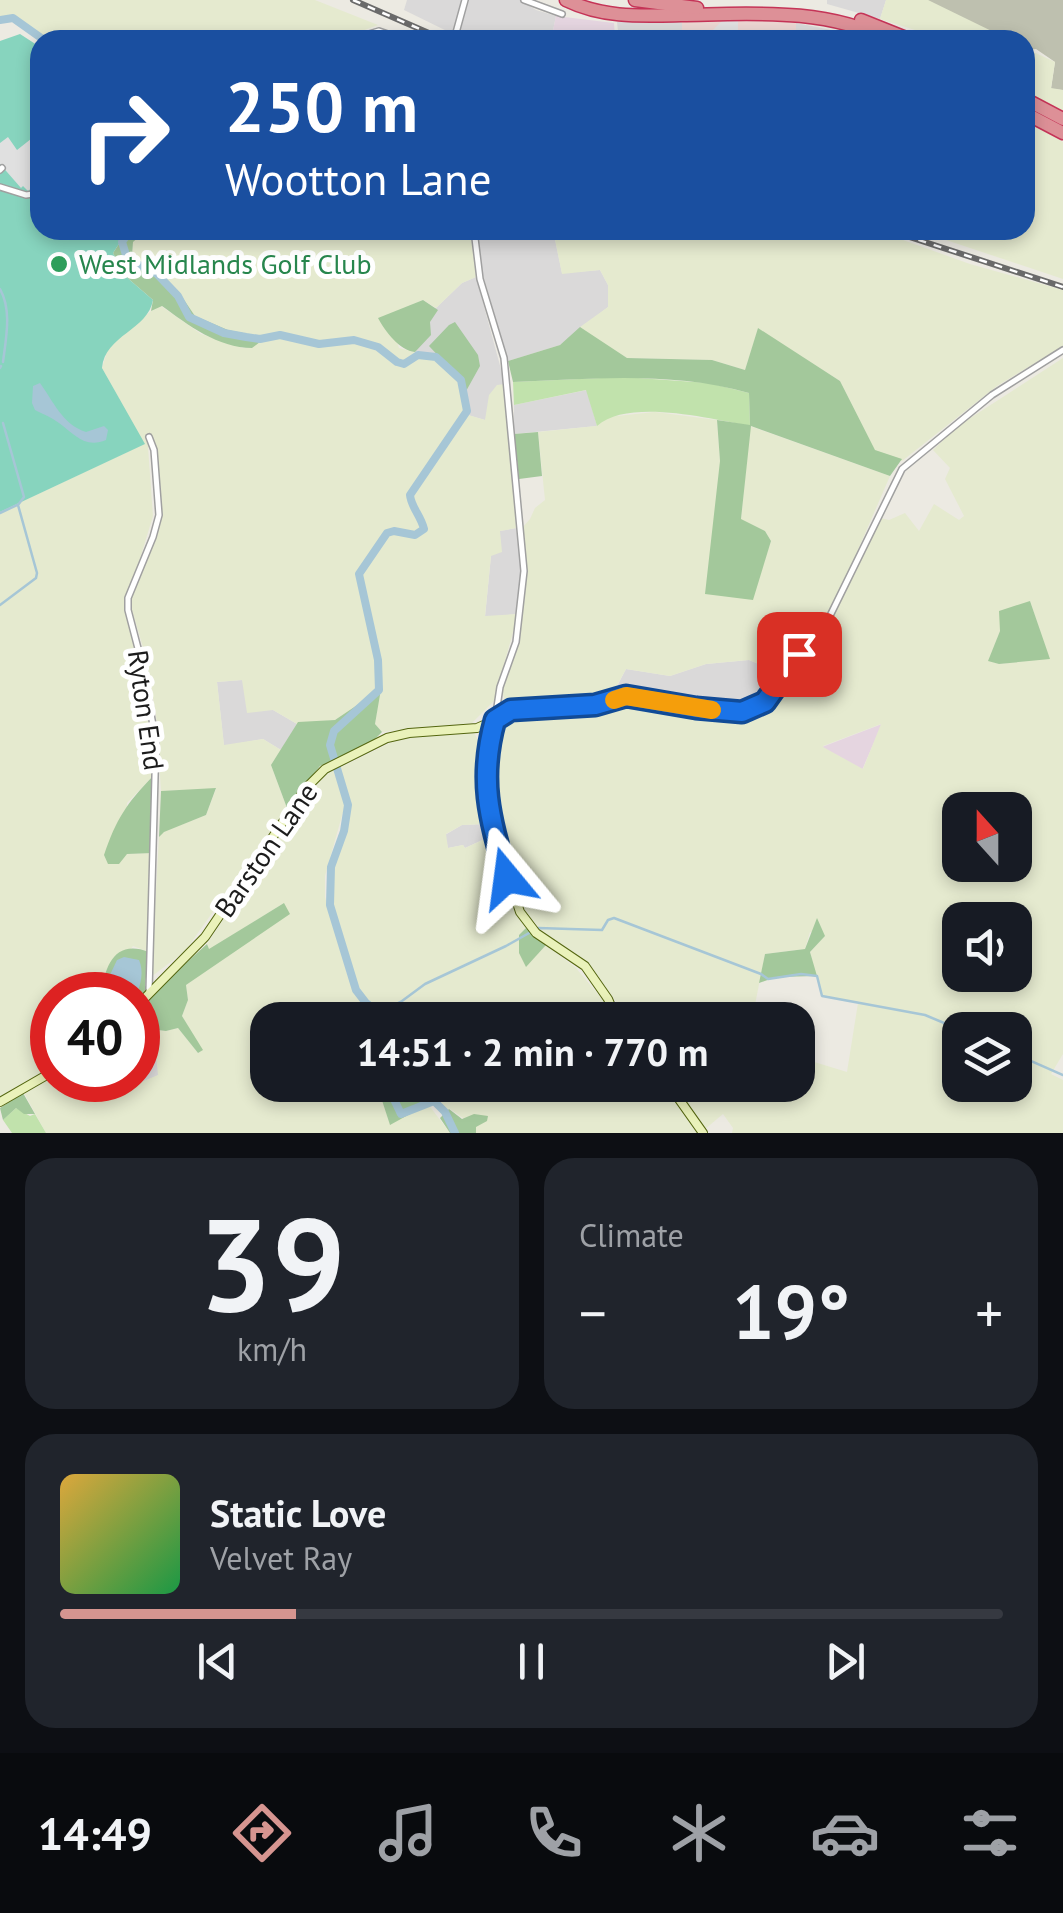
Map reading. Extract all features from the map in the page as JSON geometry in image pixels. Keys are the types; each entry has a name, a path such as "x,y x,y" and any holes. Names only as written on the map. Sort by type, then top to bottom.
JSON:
{"highway":[{"path":"635,0 695,8 753,6 822,11 888,30"},
{"path":"564,7 616,16 756,14 819,18 864,30"},
{"path":"1035,105 1063,120"},
{"path":"1035,118 1063,133"}],"street":[{"path":"457,30 466,0"},
{"path":"524,0 564,7"},
{"path":"0,186 30,194"},
{"path":"475,240 480,280 504,358 524,571 516,642 488,747 486,796 490,821 514,896 533,931 585,966 609,1002"},
{"path":"497,705 511,710 595,705 626,696 742,712 765,702 829,619 902,470 992,395 1063,350"},
{"name":"Ryton End","path":"149,437 154,450 158,515 128,598 128,610 156,741 150,972"},
{"path":"495,720 511,710"},
{"name":"Barston Lane","path":"160,980 205,938 306,788 324,768 400,734 477,728 495,720"},
{"path":"477,728 488,747"},
{"path":"0,1102 30,1085"},
{"path":"681,1102 703,1133"}],"shaded area":[{"path":"0,0 315,0 378,25 365,30 35,30 23,22 0,17"},
{"path":"407,0 463,0 454,30 445,30 404,10"},
{"path":"469,0 520,0 556,16 553,30 460,30"},
{"path":"827,0 886,0 880,19 827,4"},
{"path":"886,0 928,0 990,30 915,30 880,19"},
{"path":"927,0 1063,0 1063,90 1051,89 1055,62 1035,49 1035,30 982,30"},
{"path":"556,16 614,23 614,30 553,30"},
{"path":"762,20 796,23 796,30 682,30 682,22"},
{"path":"722,21 738,21 738,30 713,30"},
{"path":"617,22 682,22 682,30 618,30"},
{"path":"796,23 832,30 796,30"},
{"path":"1035,53 1055,62 1051,88 1063,90 1063,115 1035,100"},
{"path":"1035,126 1063,142 1063,279 946,240 1035,240"},
{"path":"8,137 17,150 30,140 28,191 0,164 0,143"},
{"path":"135,240 471,240 476,277 462,283 436,308 423,300 388,315 399,348 415,352 415,357 436,357 461,380 465,414 485,420 489,395 497,385 505,384 516,528 500,531 502,552 491,556 485,616 518,614 494,701 472,723 382,732 375,724 380,690 335,720 297,724 273,710 247,713 242,680 217,682 224,745 263,739 281,750 271,765 287,808 185,951 158,972 151,972 159,837 206,815 216,789 161,791 156,714 131,607 161,517 156,446 148,447 153,516 125,608 138,654 152,740 153,776 127,803 127,854 153,853 149,952 133,946 113,972 30,972 30,1081 0,1099 0,512 144,444 102,368 108,348 151,311 161,306 201,334 243,348 252,348 259,336 228,330 195,316 178,291 132,256"},
{"path":"478,240 555,240 562,273 600,270 608,285 608,307 560,345 508,361 483,275"},
{"path":"555,240 903,240 1063,290 1063,346 997,386 902,461 875,451 840,381 758,329 745,370 712,360 627,358 580,327 608,307 608,285 600,270 562,274"},
{"path":"476,277 505,384 485,420 464,414 414,358 407,304 436,308 462,283"},
{"path":"1063,358 1063,1054 1051,1074 1063,1080 1063,1133 732,1133 733,1128 723,1114 704,1130 685,1102 815,1102 815,1062 847,1072 858,1003 822,996 810,952 825,936 810,932 805,949 765,954 756,1002 616,1002 590,965 545,934 526,913 514,887 490,795 494,737 519,711 602,708 621,701 746,716 761,709 827,628 880,518 889,520 905,513 919,531 934,504 959,520 964,516 945,479 950,468 933,450 958,426","holes":["1030,601 1049,658 1000,664 989,661 1000,631","881,724 863,769 823,747 823,746"]},
{"path":"587,390 597,426 514,434 514,405"},
{"path":"655,412 717,420 720,461 752,600 771,541 765,531 741,520 750,426 890,476 828,619 782,674 749,660 706,664 670,676 626,669 609,700 513,708 502,692 520,634 525,596 523,527 545,500 538,432 596,426 607,417"},
{"path":"516,528 521,569 518,614 485,617 491,556 500,531"},
{"path":"749,660 782,674 766,698 747,709 613,694 626,669 670,676 706,664"},
{"path":"242,680 273,710 297,724 281,750 263,739 224,746 217,682"},
{"path":"882,724 862,770 822,747"},
{"path":"474,733 480,743 481,797 487,824 462,825 446,834 448,848 465,848 489,837 514,908 526,928 519,935 526,966 546,945 576,968 605,1002 370,1002 359,989 333,908 332,867 346,832 350,805 339,768 402,737"},
{"path":"333,768 345,805 325,876 325,897 348,977 362,1002 250,1002 250,1102 383,1102 390,1124 428,1104 450,1133 46,1133 24,1093 30,1089 30,1102 160,1102 160,1030 178,1028 198,1053 202,1050 182,1016 188,1000 186,985 284,903 209,950 207,944 313,785"},
{"path":"487,824 489,837 465,848 448,848 445,835 462,825"},
{"path":"436,1102 679,1102 700,1133 476,1133 476,1127 450,1109 447,1111"}],"green space":[{"name":"West Midlands Golf Club","path":"20,34 30,40 30,240 121,240 113,253 124,275 153,300 143,319 111,348 102,368 145,444 0,512 0,41"},
{"path":"121,240 135,240 132,256 178,291 195,316 228,330 259,336 260,342 252,348 227,344 162,306 151,311 153,300 124,275 113,253"},
{"path":"423,300 438,310 430,322 431,335 415,352 409,351 378,318"},
{"path":"455,322 478,355 480,366 465,393 461,380 429,346"},
{"path":"580,327 627,358 712,360 745,370 758,328 840,381 875,450 902,459 890,476 751,426 741,519 765,531 771,541 753,600 705,594 720,461 717,420 750,425 749,393 661,379 513,382 508,361 560,345"},
{"path":"624,377 709,383 749,393 750,426 649,412 629,413 597,426 586,390 514,405 513,382"},
{"path":"538,432 542,476 519,479 514,434"},
{"path":"1030,601 1050,659 999,664 988,661 1000,631 999,611"},
{"path":"381,689 375,724 382,732 373,741 320,766 287,808 271,765 298,722 335,720"},
{"path":"153,776 153,853 127,854 119,864 108,864 104,855 118,821"},
{"path":"216,788 206,815 159,837 161,791"},
{"path":"284,903 290,914 186,985 188,1000 182,1016 203,1050 198,1053 178,1028 160,1030 160,986 207,944 209,949"},
{"path":"817,918 825,936 810,952 817,976 776,977 759,983 765,954 805,949"},
{"path":"526,928 546,945 526,967 519,953 519,935"},
{"path":"120,952 149,952 147,972 106,972"},
{"path":"23,1093 35,1114 24,1114 16,1108 3,1120 0,1108"},
{"path":"383,1102 427,1102 428,1104 390,1125"},
{"path":"16,1108 30,1116 35,1114 46,1133 12,1133 3,1120"},
{"path":"449,1109 462,1119 474,1114 488,1116 487,1121 476,1127 476,1133 450,1133 440,1118"}],"water":[{"path":"40,383 71,424 86,432 104,426 108,430 106,440 86,441 35,410 33,386"},
{"path":"117,960 139,960 141,972 111,972"}],"waterway":[{"path":"0,20 13,18 30,30"},
{"path":"123,240 126,255 157,274 178,296 189,317 224,333 260,339 280,335 319,344 354,340 378,347 404,364 418,355 436,357 461,380 467,411 410,495 424,529 415,535 387,533 359,574 378,660 379,690 334,731 330,745 348,805 344,831 331,867 330,905 356,990 365,1002"},
{"path":"0,289 7,315 3,362"},
{"path":"0,605 36,578 37,573 18,505 24,497 3,423"},
{"path":"0,513 17,505"},
{"path":"400,1002 425,984 538,928 602,930 614,918 768,979 817,976 822,996 925,1015 942,1022"},
{"path":"1032,1061 1063,1075"},
{"path":"395,1102 401,1114 431,1102"},
{"path":"435,1102 455,1133"}],"railway":[{"path":"353,0 422,30"},
{"path":"919,240 1063,287"}],"slow traffic":[{"path":"614,700 626,696 712,710"}],"place":[{"name":"West Midlands Golf Club","path":"59,264"}],"route":[{"path":"507,878 487,811 486,758 495,720 511,710 595,705 626,696 742,712 759,706 772,695 799,654"}]}
